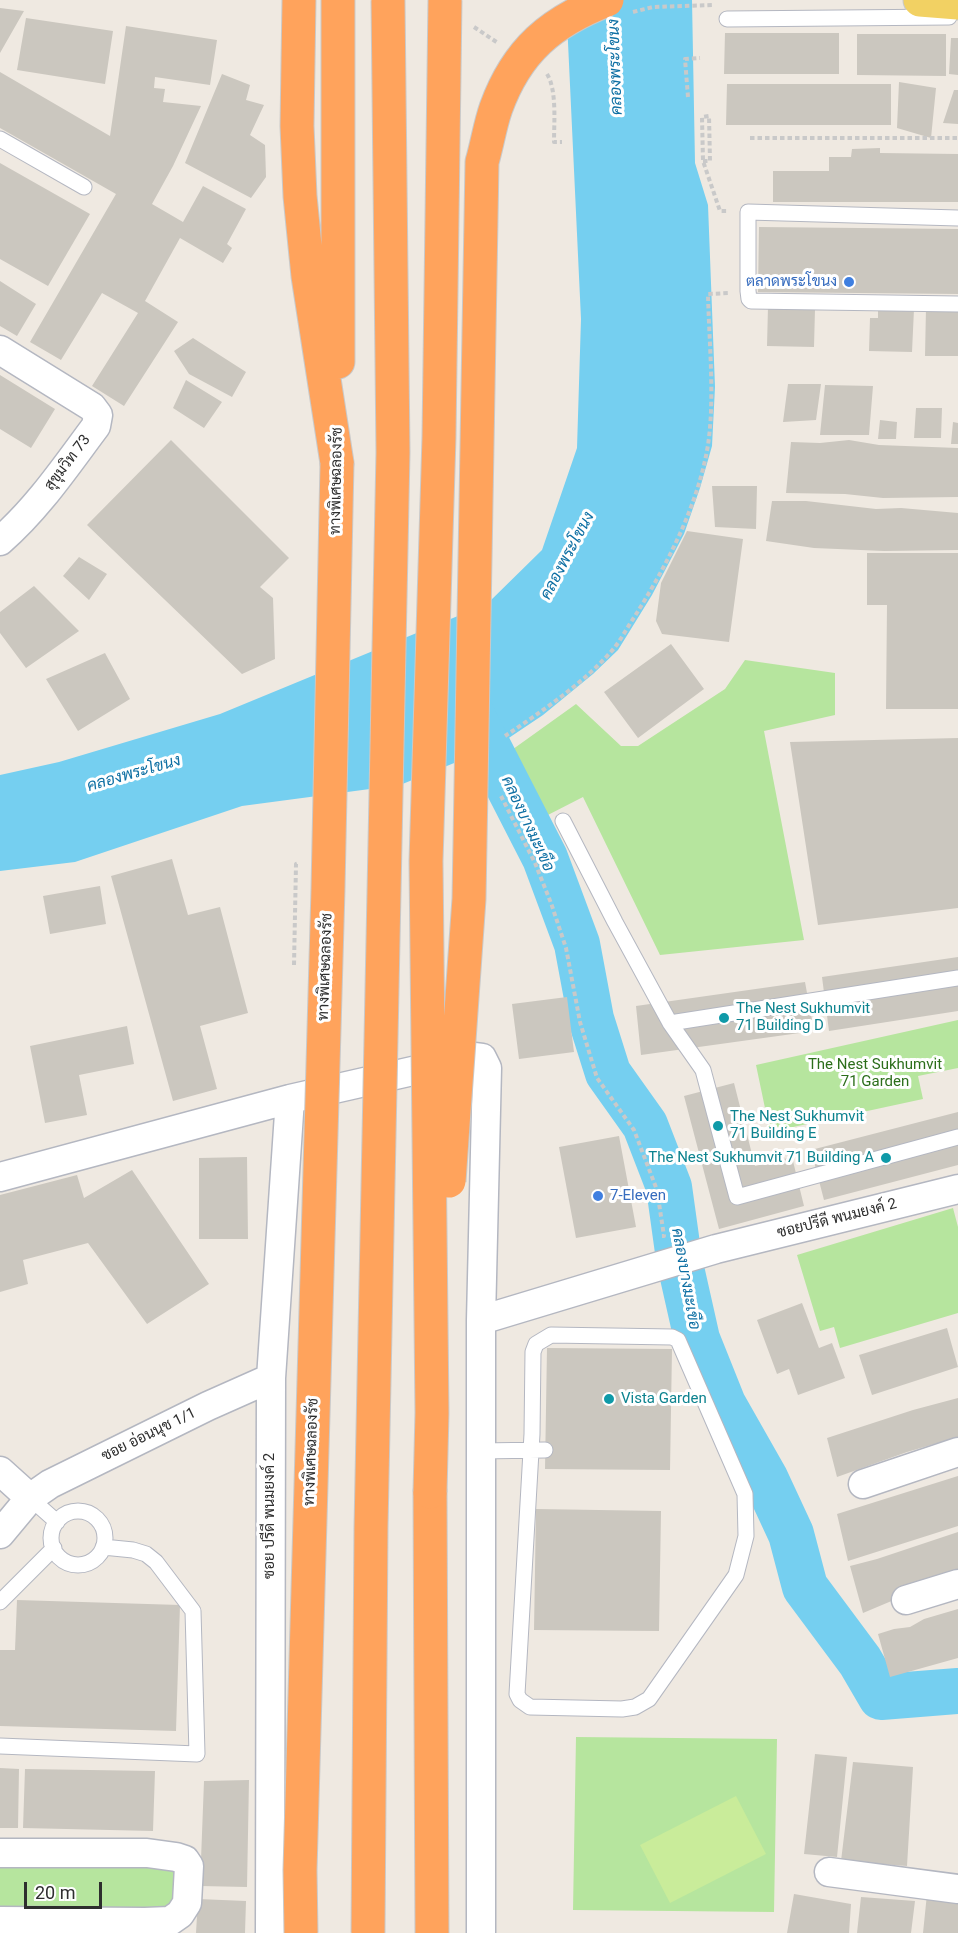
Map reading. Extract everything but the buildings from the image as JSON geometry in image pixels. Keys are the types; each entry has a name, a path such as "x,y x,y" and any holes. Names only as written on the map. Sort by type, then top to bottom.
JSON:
{"highway":[{"path":"299,0 297,126 300,196 308,276 338,463"},
{"name":"ทางพิเศษฉลองรัช","path":"301,1933 300,1870 338,463 338,0"},
{"path":"368,1933 371,1527 393,452 388,0"},
{"path":"432,1933 430,1492 432,1413 426,861 439,436 445,0"},
{"path":"432,1413 469,899 482,162 496,109 513,72 534,43 561,21 616,7"}],"main road":[{"path":"920,0 958,3"}],"street":[{"name":"สุขุมวิท 73","path":"0,350 92,407 98,414 96,426 47,491 0,541"},
{"path":"0,1177 290,1099 474,1057 482,1059 487,1068 480,1451 481,1933"},
{"name":"ซอย ปรีดี พนมยงค์ 2","path":"270,1933 271,1378 290,1099"},
{"name":"ซอยปรีดี พนมยงค์ 2","path":"481,1320 716,1249 958,1189"},
{"name":"ซอย อ่อนนุช 1/1","path":"0,1534 30,1498 50,1484 199,1410 271,1378"},
{"path":"863,1484 958,1452"},
{"path":"0,1471 30,1498"},
{"path":"906,1600 958,1584"},
{"path":"0,1853 147,1853 176,1857 185,1860 189,1866 187,1903 180,1914 170,1920 145,1922 0,1921"},
{"path":"829,1872 958,1889"}],"lane":[{"path":"727,19 958,17"},
{"path":"0,138 84,187"},
{"path":"958,218 748,212 748,291 751,301 958,304"},
{"path":"563,821 670,1023 703,1070 737,1197 958,1137"},
{"path":"670,1023 958,978"},
{"path":"550,1335 672,1337 680,1342 745,1494 746,1536 736,1575 649,1699 635,1707 622,1709 530,1707 518,1697 538,1450 533,1352 536,1344 543,1338 550,1335"},
{"path":"480,1451 538,1450"},
{"path":"30,1498 57,1522"},
{"path":"79,1512 95,1517 104,1531 100,1555 93,1561 75,1565 58,1556 51,1540 57,1522 71,1513 79,1512"},
{"path":"0,1746 197,1754 193,1611 156,1562 146,1554 134,1550 103,1547"},
{"path":"0,1602 54,1548"}],"path":[{"path":"616,7 719,5"},
{"path":"470,26 501,45"},
{"path":"688,97 685,59 700,58"},
{"path":"544,70 550,80 554,142 562,142"},
{"path":"703,161 710,161 709,116 702,117 703,161 720,211"},
{"path":"750,138 958,138"},
{"path":"505,736 541,712 591,671 615,647 649,594 681,533 697,487 708,445 711,387 708,294 711,294"},
{"path":"497,789 535,863 551,903 566,948 580,1022 597,1078 634,1130 657,1190 664,1236"}],"green space":[{"path":"745,660 835,673 835,715 764,731 804,940 660,955 583,797 542,818 509,752 576,704 621,746 638,746 725,689"},
{"name":"The Nest Sukhumvit 71 Garden","path":"958,1020 958,1068 918,1076 923,1099 770,1132 756,1065"},
{"path":"953,1208 958,1227 958,1313 840,1348 834,1327 820,1331 797,1255"},
{"path":"576,1737 777,1739 774,1912 573,1910"},
{"path":"736,1796 766,1854 670,1903 640,1845"},
{"path":"0,1861 175,1868 179,1898 164,1909 0,1911"}],"water":[{"name":"คลองพระโขนง","path":"566,0 692,0 695,163 708,205 715,387 712,446 684,534 652,595 618,650 543,715 473,762 464,759 400,785 242,806 75,862 0,871 0,775 59,762 220,714 487,604 542,550 577,448 581,319"}],"waterway":[{"name":"คลองบางมะเขือ","path":"462,696 545,858 577,944 591,1019 608,1073 645,1125 669,1187 679,1259 697,1339 723,1404 765,1478 791,1534 805,1587 860,1661 881,1697 958,1691"}],"place":[{"name":"ตลาดพระโขนง","path":"849,282"},
{"name":"The Nest Sukhumvit 71 Building D","path":"724,1018"},
{"name":"The Nest Sukhumvit 71 Building E","path":"718,1126"},
{"name":"The Nest Sukhumvit 71 Building A","path":"886,1158"},
{"name":"7-Eleven","path":"598,1196"},
{"name":"Vista Garden","path":"609,1399"}]}
